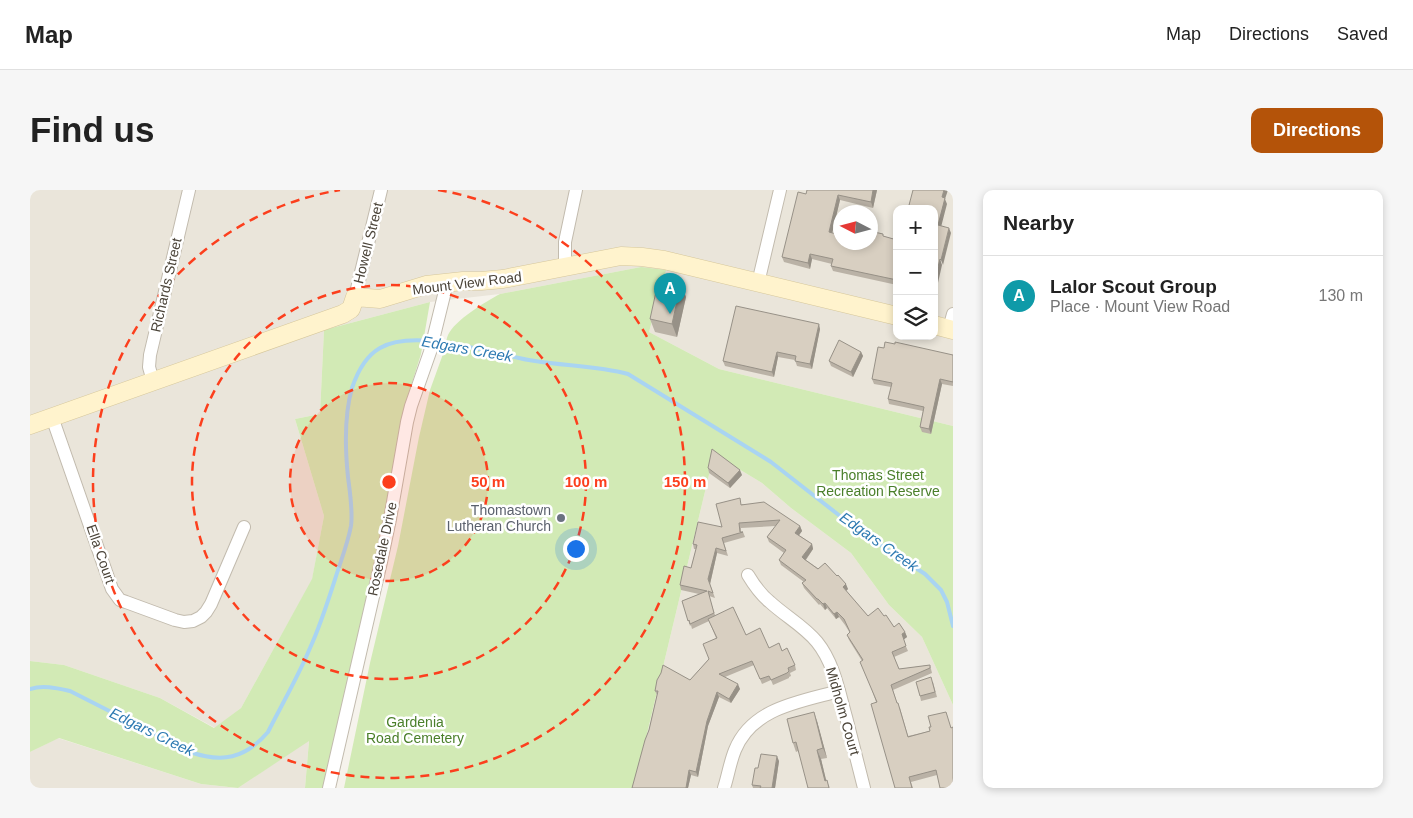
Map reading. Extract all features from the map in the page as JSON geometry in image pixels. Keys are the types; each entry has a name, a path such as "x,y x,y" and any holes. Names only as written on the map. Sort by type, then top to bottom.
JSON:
{"street":[{"name":"Richards Street","path":"153,381 149,367 150,354 189,190"},
{"name":"Howell Street","path":"355,296 380,190"},
{"path":"565,267 565,242 576,190"},
{"path":"758,283 780,190"},
{"name":"Mount View Road","path":"355,296 380,300 426,285 504,279 621,256 664,260 893,315"},
{"name":"Rosedale Drive","path":"329,788 384,545 407,422 430,352 447,283"},
{"path":"30,425 343,314 351,309 355,296"},
{"name":"Ella Court","path":"52,417 112,589 120,600 184,622 193,621 201,617 211,604 244,527"},
{"name":"Midholm Court","path":"748,575 769,602 815,640 827,658 839,690 864,788"},
{"path":"724,788 735,750 750,727 761,717 774,709 839,690"}],"shaded area":[{"path":"30,190 953,190 953,426 719,369 649,332 662,284 641,267 500,294 430,302 324,330 320,414 295,419 324,516 312,580 241,708 215,728 160,698 64,665 30,661"},
{"path":"714,454 762,483 791,508 851,553 889,605 922,637 953,705 953,788 634,788"},
{"path":"58,738 201,784 237,788 30,788 30,752"},
{"path":"309,740 305,788 238,788"}],"green space":[{"path":"641,267 666,270 649,332 719,369 953,426 953,705 922,637 889,605 851,553 791,508 762,483 714,454 634,788 344,788 370,663 398,546 419,437 430,390 445,349 448,335 457,323 500,294"},
{"path":"430,302 421,354 406,402 384,518 325,788 305,788 309,741 238,788 201,784 59,738 30,752 30,661 64,665 160,698 214,728 241,708 312,579 324,516 295,419 320,414 324,330"}],"building":[{"path":"807,190 873,190 871,202 838,195 836,205 833,205 833,216 829,232 833,233 833,250 878,250 878,233 893,239 893,279 831,266 833,259 810,254 808,263 782,257 798,192 806,194"},
{"path":"913,190 944,190 942,197 945,198 938,225 938,205 909,205"},
{"path":"938,225 949,228 938,267"},
{"path":"659,278 681,283 672,324 650,319"},
{"path":"736,306 819,324 810,364 795,361 796,356 777,352 772,372 723,361"},
{"path":"839,340 861,352 851,372 829,361"},
{"path":"885,342 895,344 895,342 953,355 953,382 940,379 929,429 920,427 924,407 888,399 892,383 872,379 878,347 884,348"},
{"path":"712,449 740,470 728,483 708,468"},
{"path":"740,498 741,505 764,502 800,526 795,533 812,544 802,557 804,559 818,569 825,563 846,584 843,587 868,616 878,608 884,616 886,615 894,627 899,623 905,632 902,634 906,646 892,652 899,669 930,665 930,668 891,685 908,737 930,731 929,727 931,727 928,716 946,712 951,728 953,727 953,788 940,788 936,770 909,777 912,788 895,788 871,704 877,702 860,662 863,660 847,635 850,632 844,619 837,612 834,614 825,603 823,604 817,599 802,583 806,580 779,560 786,550 767,537 780,520 739,523 740,532 743,532 722,538 726,551 716,548 708,579 713,593 708,591 714,613 690,624 682,601 707,591 680,585 684,566 691,568 697,545 693,544 698,522 722,527 716,504"},
{"path":"733,607 746,635 760,628 769,648 779,643 782,651 787,648 795,665 788,668 789,671 787,673 771,680 769,676 760,679 752,661 719,674 738,684 729,699 717,692 707,721 696,772 689,770 686,788 632,788 649,730 658,691 655,691 657,680 663,665 690,680 709,659 703,644 717,638 708,619"},
{"path":"931,677 935,692 920,696 916,682"},
{"path":"814,712 823,748 817,750 825,781 827,780 829,788 808,788 796,742 793,743 787,719"},
{"path":"761,754 777,756 772,788 760,788 761,786 752,785 755,768 758,768"}],"waterway":[{"name":"Edgars Creek","path":"30,689 45,687 70,691 190,752 202,755 223,758 232,756 242,753 259,741 268,732 318,630 348,538 352,514 346,432 349,399 354,382 363,365 375,351 396,342 414,340 456,344 535,361 605,369 628,374 771,462 840,516 925,574 941,590 947,602 953,626"}],"place":[{"name":"Lalor Scout Group","path":"670,314"},
{"name":"Thomastown Lutheran Church","path":"561,518"}],"park label":[{"name":"Thomas Street Recreation Reserve","path":"878,484"},
{"name":"Gardenia Road Cemetery","path":"415,730"}]}
